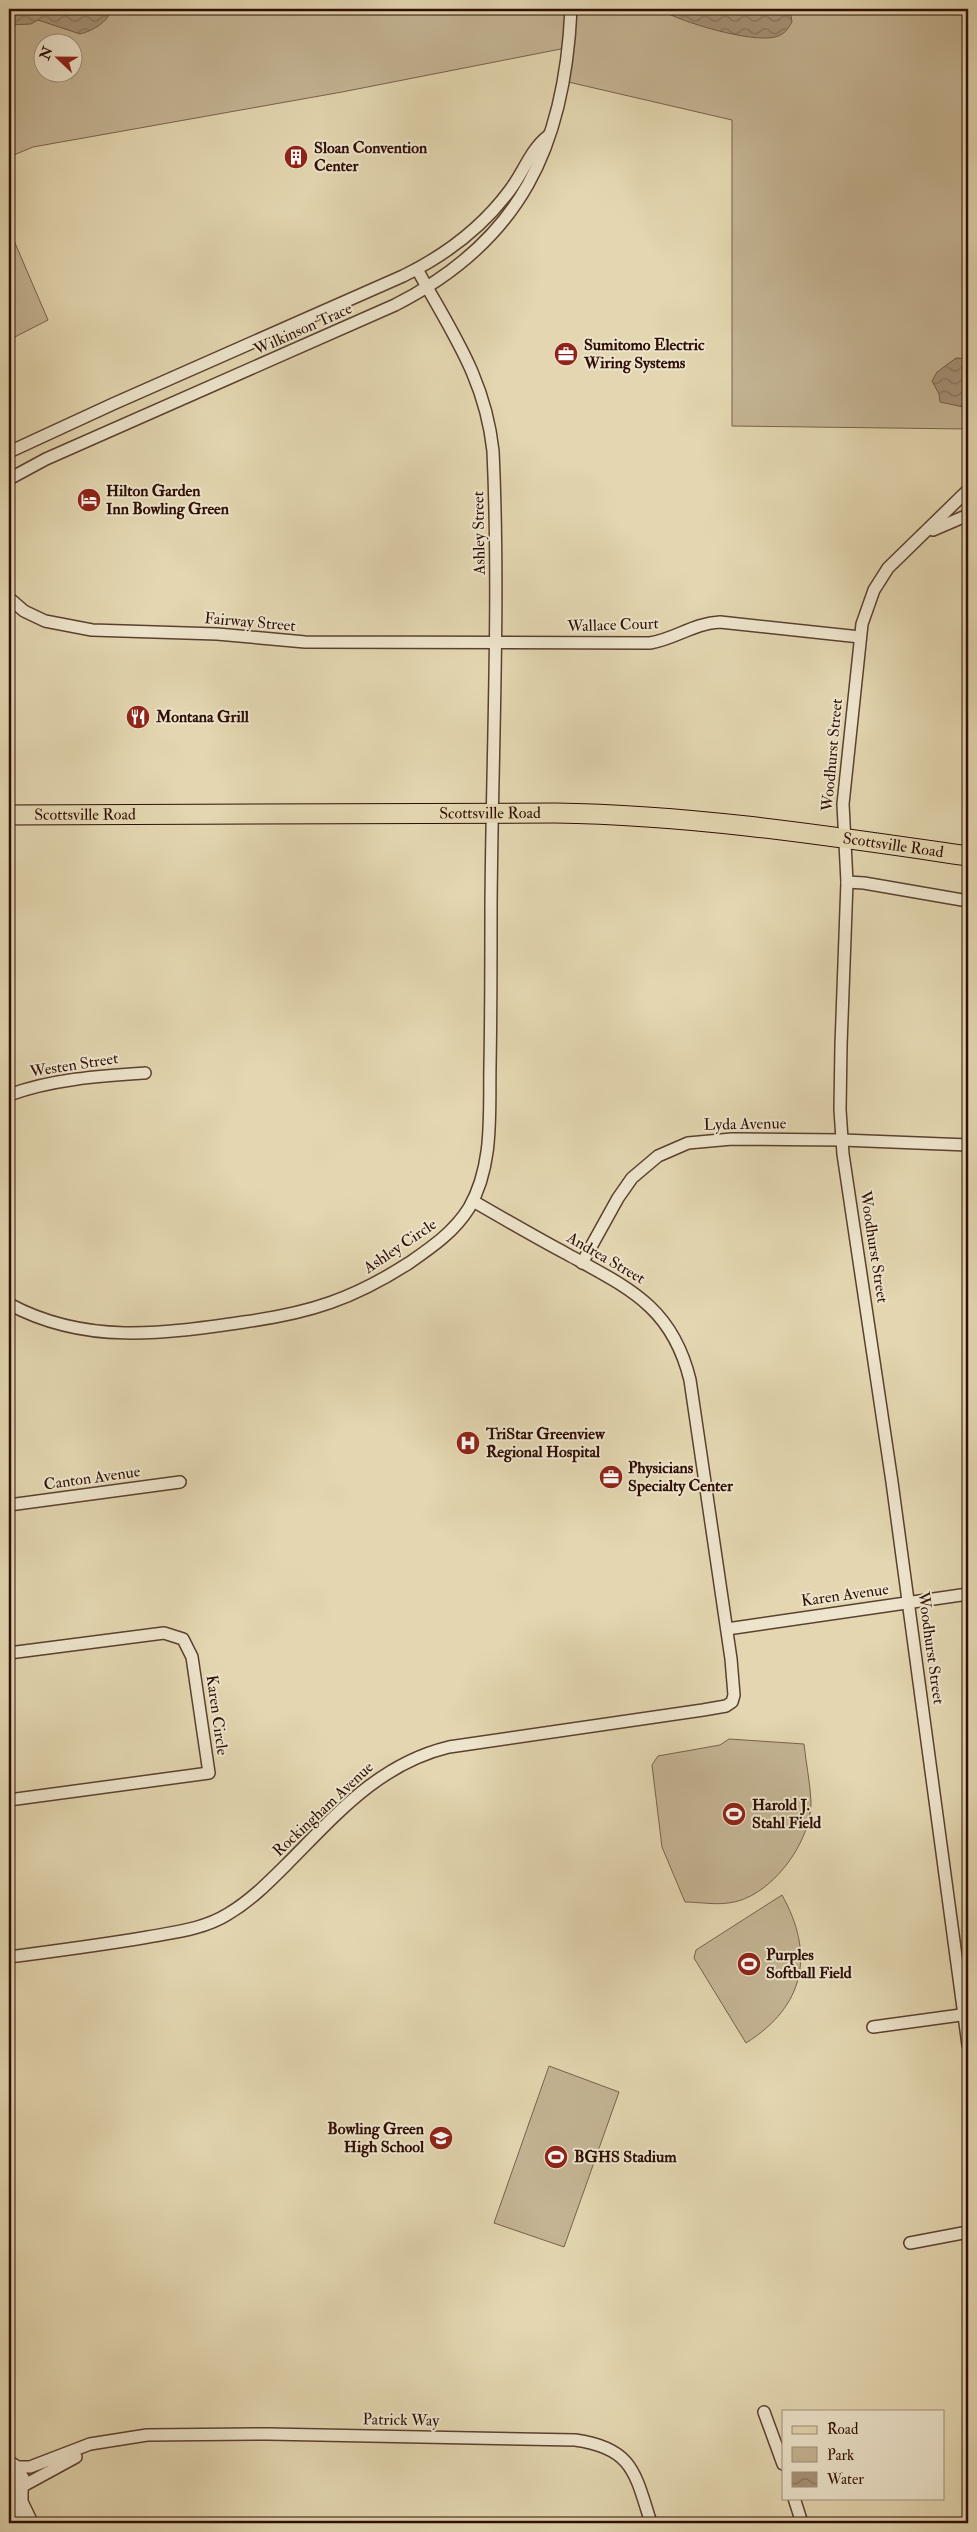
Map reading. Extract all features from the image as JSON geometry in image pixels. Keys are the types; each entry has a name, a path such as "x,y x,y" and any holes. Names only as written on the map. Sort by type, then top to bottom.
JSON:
{"main road":[{"name":"Scottsville Road","path":"9,816 493,813 664,816 843,838 968,856"}],"street":[{"name":"Wilkinson Trace","path":"9,479 54,456 350,326 427,288 465,261 508,215 537,171 546,150 548,136 562,88 571,9"},
{"name":"Wilkinson Trace","path":"9,452 417,270 450,249 490,214 516,182 540,142 548,136"},
{"name":"Ashley Street","path":"417,270 467,358 487,413 493,451 496,641 493,813"},
{"name":"Woodhurst Street","path":"968,490 897,558 877,584 864,613 843,804 843,838 847,882 841,1045 842,1140 966,2014 968,2044"},
{"path":"918,538 946,522 968,515"},
{"name":"Fairway Street","path":"9,598 24,611 45,621 92,630 217,634 305,642 496,641"},
{"name":"Wallace Court","path":"496,641 650,644 670,639 706,622 860,637"},
{"name":"Ashley Circle","path":"9,1304 31,1315 61,1325 93,1332 126,1334 208,1327 304,1312 357,1293 419,1256 452,1230 473,1201 484,1171 488,1142 493,813"},
{"path":"847,882 864,883 968,901"},
{"name":"Westen Street","path":"9,1095 73,1080 146,1073"},
{"name":"Lyda Avenue","path":"582,1263 625,1188 640,1170 667,1151 688,1143 717,1140 842,1140 968,1145"},
{"name":"Andrea Street","path":"473,1201 622,1284 648,1303 670,1329 682,1353 690,1380 727,1629 733,1679 734,1695 732,1702"},
{"name":"Canton Avenue","path":"9,1506 180,1482"},
{"name":"Karen Avenue","path":"727,1629 968,1594"},
{"name":"Karen Circle","path":"9,1654 164,1633 183,1639 192,1657 209,1773 9,1800"},
{"name":"Rockingham Avenue","path":"9,1957 135,1939 189,1929 213,1922 251,1897 369,1786 388,1772 416,1756 449,1747 703,1710 726,1706 732,1702"},
{"path":"873,2027 966,2014"},
{"path":"910,2243 968,2232"},
{"path":"764,2412 782,2461"},
{"name":"Patrick Way","path":"11,2464 30,2467 90,2444 147,2435 233,2434 524,2438 589,2442 614,2451 628,2463 637,2481 651,2523"},
{"name":"Patrick Way","path":"17,2492 104,2442"},
{"path":"11,2464 20,2474 17,2492 30,2523"},
{"path":"795,2500 802,2523"},
{"path":"9,2512 17,2523"}],"green space":[{"path":"9,9 968,9 968,429 732,426 732,120 564,81 566,48 342,92 33,147 9,157"},
{"path":"9,229 48,320 9,340"},
{"name":"Harold J. Stahl Field","path":"729,1739 804,1744 811,1801 809,1817 804,1834 786,1866 759,1891 744,1899 728,1903 685,1902 662,1847 652,1765 658,1756 720,1745"},
{"name":"Purples Softball Field","path":"782,1895 799,1938 801,1958 799,1977 792,1995 781,2013 766,2028 746,2043 694,1958 696,1950"},
{"name":"BGHS Stadium","path":"549,2066 619,2092 564,2247 494,2223"}],"water":[{"path":"52,9 111,9 110,14 103,22 90,31 82,33 38,20 31,24 9,25 9,12 35,14"},
{"path":"659,9 790,9 792,22 781,35 764,38 750,37 699,25"},
{"path":"956,358 968,359 968,408 940,402 939,394 932,381 937,372"}],"place":[{"name":"Sloan Convention Center","path":"296,157"},
{"name":"Sumitomo Electric Wiring Systems","path":"566,354"},
{"name":"Hilton Garden Inn Bowling Green","path":"89,500"},
{"name":"Montana Grill","path":"138,717"},
{"name":"TriStar Greenview Regional Hospital","path":"468,1443"},
{"name":"Physicians Specialty Center","path":"611,1477"},
{"name":"Harold J. Stahl Field","path":"734,1814"},
{"name":"Purples Softball Field","path":"749,1964"},
{"name":"Bowling Green High School","path":"441,2138"},
{"name":"BGHS Stadium","path":"556,2157"}]}
